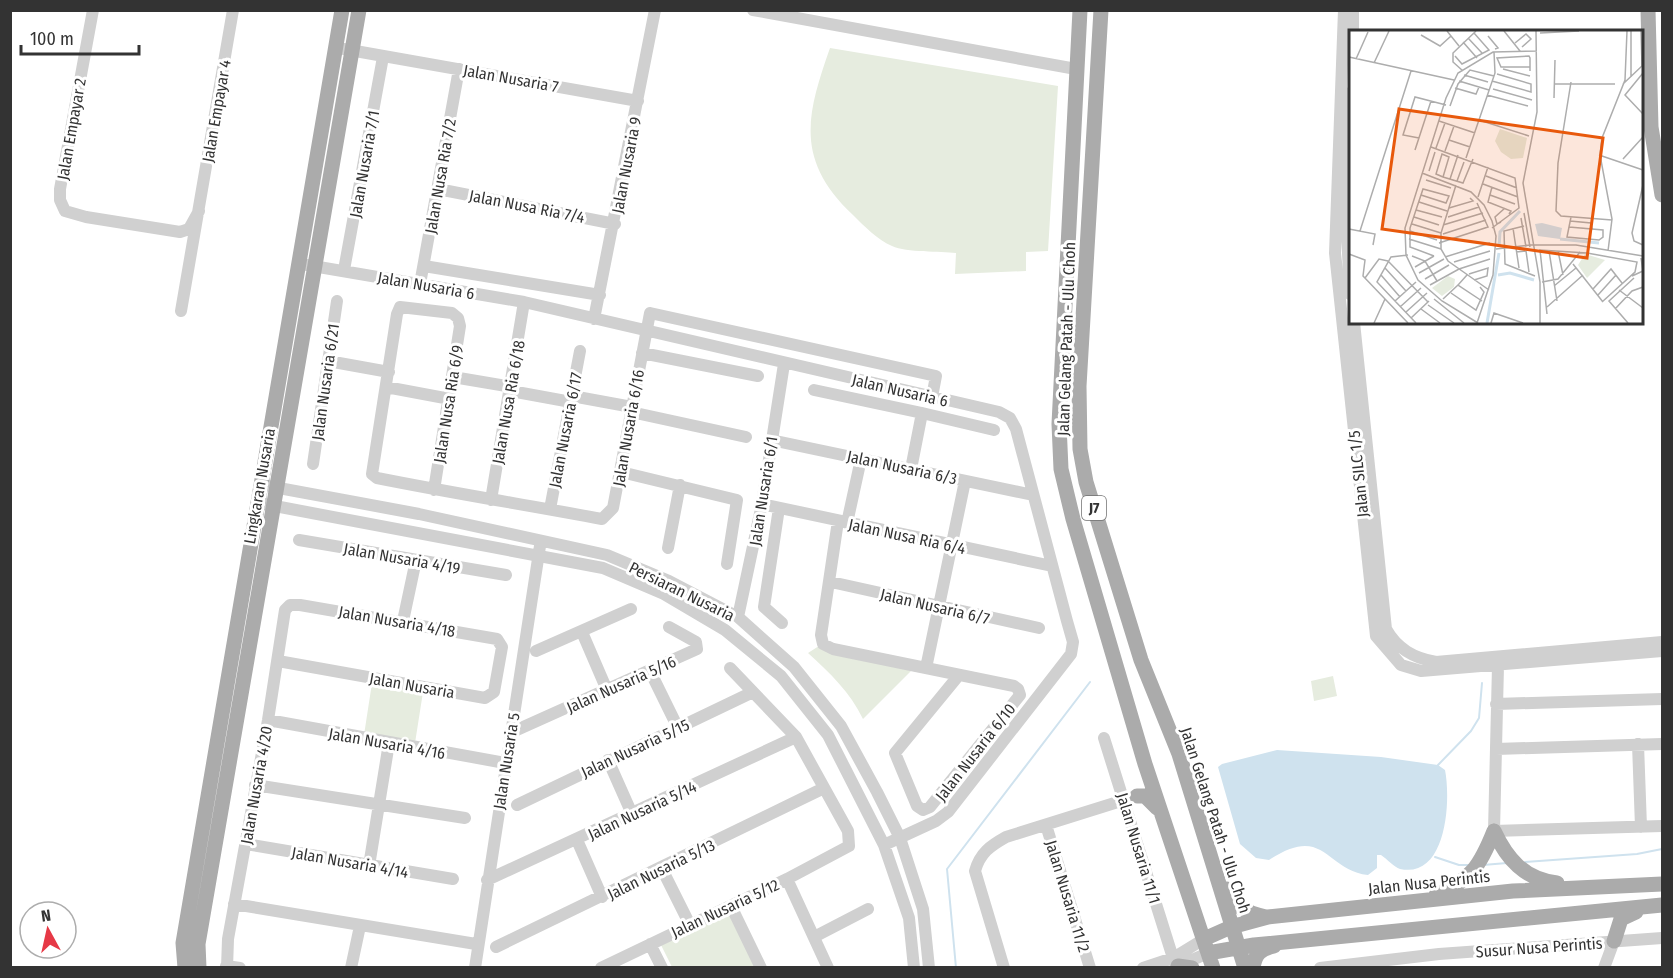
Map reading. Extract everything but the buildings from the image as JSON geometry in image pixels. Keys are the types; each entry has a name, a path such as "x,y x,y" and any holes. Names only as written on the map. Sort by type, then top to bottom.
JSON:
{"main road":[{"name":"Lingkaran Nusaria","path":"199,968 198,944 269,486 299,264 342,10"},
{"name":"Lingkaran Nusaria","path":"269,486 316,267 359,10"},
{"name":"Jalan Gelang Patah - Ulu Choh","path":"1080,10 1059,424 1061,469 1076,530 1145,764 1208,953"},
{"name":"Jalan Gelang Patah - Ulu Choh","path":"1101,10 1079,386 1080,449 1086,482 1141,660 1179,754 1245,968"},
{"path":"1648,10 1662,195"},
{"name":"Lingkaran Nusaria","path":"185,968 183,943 266,504"},
{"path":"1131,798 1147,786 1145,764"},
{"path":"1131,798 1151,800 1164,822"},
{"path":"1422,901 1454,887 1474,871 1494,831"},
{"path":"1494,831 1510,860 1548,882 1576,886"},
{"path":"1205,834 1230,896 1238,907 1248,913 1268,917"},
{"name":"Jalan Nusa Perintis","path":"1208,953 1231,927 1268,917 1576,886 1662,884"},
{"path":"1208,953 1238,947 1662,905"},
{"path":"1614,941 1621,919 1627,914 1662,905"},
{"path":"1566,913 1602,915 1609,921 1614,941"},
{"path":"1253,968 1255,957 1264,948 1298,941"}],"street":[{"name":"Jalan Empayar 2","path":"93,10 60,189 60,200 65,211 86,217 180,232 189,229 199,211"},
{"name":"Jalan Empayar 4","path":"181,311 233,10"},
{"name":"Jalan Nusaria 9","path":"594,319 615,224 655,10"},
{"path":"753,10 1076,69"},
{"name":"Jalan SILC 1/5","path":"1344,10 1335,254 1376,636 1401,665 1421,671 1662,651"},
{"path":"1353,10 1353,30"},
{"name":"Jalan Nusaria 7","path":"336,48 638,101"},
{"name":"Jalan Nusaria 7/1","path":"344,270 383,57"},
{"name":"Jalan Nusa Ria 7/2","path":"420,284 459,69"},
{"path":"1349,123 1346,213 1349,274"},
{"name":"Jalan Nusa Ria 7/4","path":"438,189 615,224"},
{"name":"Jalan Nusaria 6","path":"299,264 524,303 999,412 1010,418 1016,429 1072,642 1071,654 948,812 936,821 900,838"},
{"path":"424,266 600,295"},
{"name":"Jalan Nusaria 6/21","path":"313,464 337,301"},
{"name":"Jalan Nusa Ria 6/18","path":"491,500 512,389 524,303"},
{"name":"Jalan Nusa Ria 6/9","path":"389,372 400,307 452,313 458,318 460,326 450,399 434,490"},
{"path":"647,331 650,313 936,376 932,397"},
{"name":"Jalan SILC 1/5","path":"1354,324 1386,629 1392,639 1404,651 1420,659 1436,662 1662,642"},
{"name":"Jalan Nusaria 6/16","path":"550,509 602,519 614,508 647,331"},
{"name":"Jalan Nusaria 6/17","path":"550,509 580,351"},
{"path":"642,352 758,376"},
{"path":"328,362 389,372 372,474 377,478 550,509"},
{"name":"Jalan Nusaria 6/1","path":"738,617 762,504 784,364"},
{"path":"453,377 632,409 746,437"},
{"path":"386,387 450,399"},
{"path":"814,390 994,430"},
{"path":"911,469 922,413"},
{"name":"Jalan Nusaria 6/3","path":"771,440 1033,495"},
{"path":"861,459 843,522 821,634 823,644 833,649 959,675"},
{"path":"621,472 737,500 727,564"},
{"path":"926,668 965,481"},
{"path":"668,548 680,485"},
{"name":"Persiaran Nusaria","path":"269,486 541,539 607,555 669,581 738,617 794,668 841,726 900,838 923,909 929,968"},
{"name":"Persiaran Nusaria","path":"266,504 603,568 664,594 725,630 781,676 828,735 884,845 909,918 914,968"},
{"name":"Jalan Nusa Ria 6/4","path":"762,504 1052,566"},
{"path":"779,508 764,608 782,623"},
{"path":"539,555 541,539"},
{"name":"Jalan Nusaria 4/19","path":"299,540 506,575"},
{"name":"Jalan Nusaria 5","path":"475,968 476,945 539,555"},
{"path":"403,621 416,560"},
{"name":"Jalan Nusaria 6/7","path":"831,582 938,608 1039,628"},
{"name":"Jalan Nusaria 4/18","path":"290,605 403,621 497,639 501,642"},
{"name":"Jalan Nusaria 4/20","path":"226,967 234,904 268,720 285,610 290,605"},
{"path":"536,651 631,609"},
{"name":"Jalan Nusaria 5/16","path":"510,733 697,650 696,642 669,627"},
{"path":"582,632 607,690"},
{"name":"Jalan Nusaria","path":"278,661 485,698 494,692 501,642"},
{"path":"1498,666 1494,831 1662,826"},
{"path":"730,668 796,738 824,788"},
{"path":"650,671 678,728"},
{"name":"Jalan Nusaria 6/10","path":"959,675 1018,689 1020,695 930,807 923,810 917,806 895,753 959,675"},
{"name":"Jalan Nusaria 5/15","path":"517,805 753,692"},
{"path":"1496,704 1662,699"},
{"name":"Jalan Nusaria 4/16","path":"268,720 505,763"},
{"name":"Jalan Nusaria 5/14","path":"487,880 796,738"},
{"name":"Jalan Nusaria 11/1","path":"1104,738 1131,798 1180,965"},
{"path":"369,867 377,803 389,743"},
{"path":"1638,744 1641,827"},
{"path":"1496,748 1662,744"},
{"path":"608,760 632,814"},
{"path":"255,784 465,818"},
{"name":"Jalan Nusaria 5/12","path":"600,968 788,879 849,846 848,831 824,788"},
{"name":"Jalan Nusaria 5/13","path":"496,947 662,869 824,788"},
{"path":"1004,968 975,871 979,857 989,847 1006,837 1131,798"},
{"name":"Jalan Nusaria 11/2","path":"1046,825 1090,968"},
{"path":"884,845 900,838"},
{"path":"577,840 602,897"},
{"name":"Jalan Nusaria 4/14","path":"246,844 369,867 453,879"},
{"path":"662,869 690,925"},
{"path":"788,879 828,968"},
{"path":"234,904 476,945"},
{"path":"731,906 760,968"},
{"path":"814,937 868,909"},
{"path":"351,968 360,926"},
{"name":"Susur Nusa Perintis","path":"1320,968 1362,966 1440,954 1662,938"},
{"path":"1604,968 1614,941"},
{"path":"650,944 662,968"},
{"path":"1143,968 1180,965 1208,953"},
{"path":"1440,954 1444,968"},
{"path":"226,967 240,968"}],"shaded area":[{"path":"830,48 1058,86 1048,251 1026,252 1026,271 955,274 956,253 898,248 866,228 834,195 814,156 811,116"},
{"path":"822,644 914,668 863,719 846,692 808,653"},
{"path":"1333,676 1337,696 1314,701 1311,681"},
{"path":"372,683 423,692 415,743 364,735"},
{"path":"730,911 758,967 672,967 661,945"}],"water":[{"path":"1277,750 1381,757 1438,765 1445,770 1446,817 1436,850 1428,862 1416,869 1400,869 1381,855 1377,855 1377,868 1368,875 1342,865 1314,847 1302,846 1288,850 1269,860 1256,858 1240,844 1218,767"}],"waterway":[{"path":"956,968 947,869 1090,682"},
{"path":"1438,765 1471,731 1479,718 1482,683"},
{"path":"1525,862 1637,854 1662,849"},
{"path":"1435,857 1459,865 1469,865"},
{"path":"1483,865 1507,863"}]}
